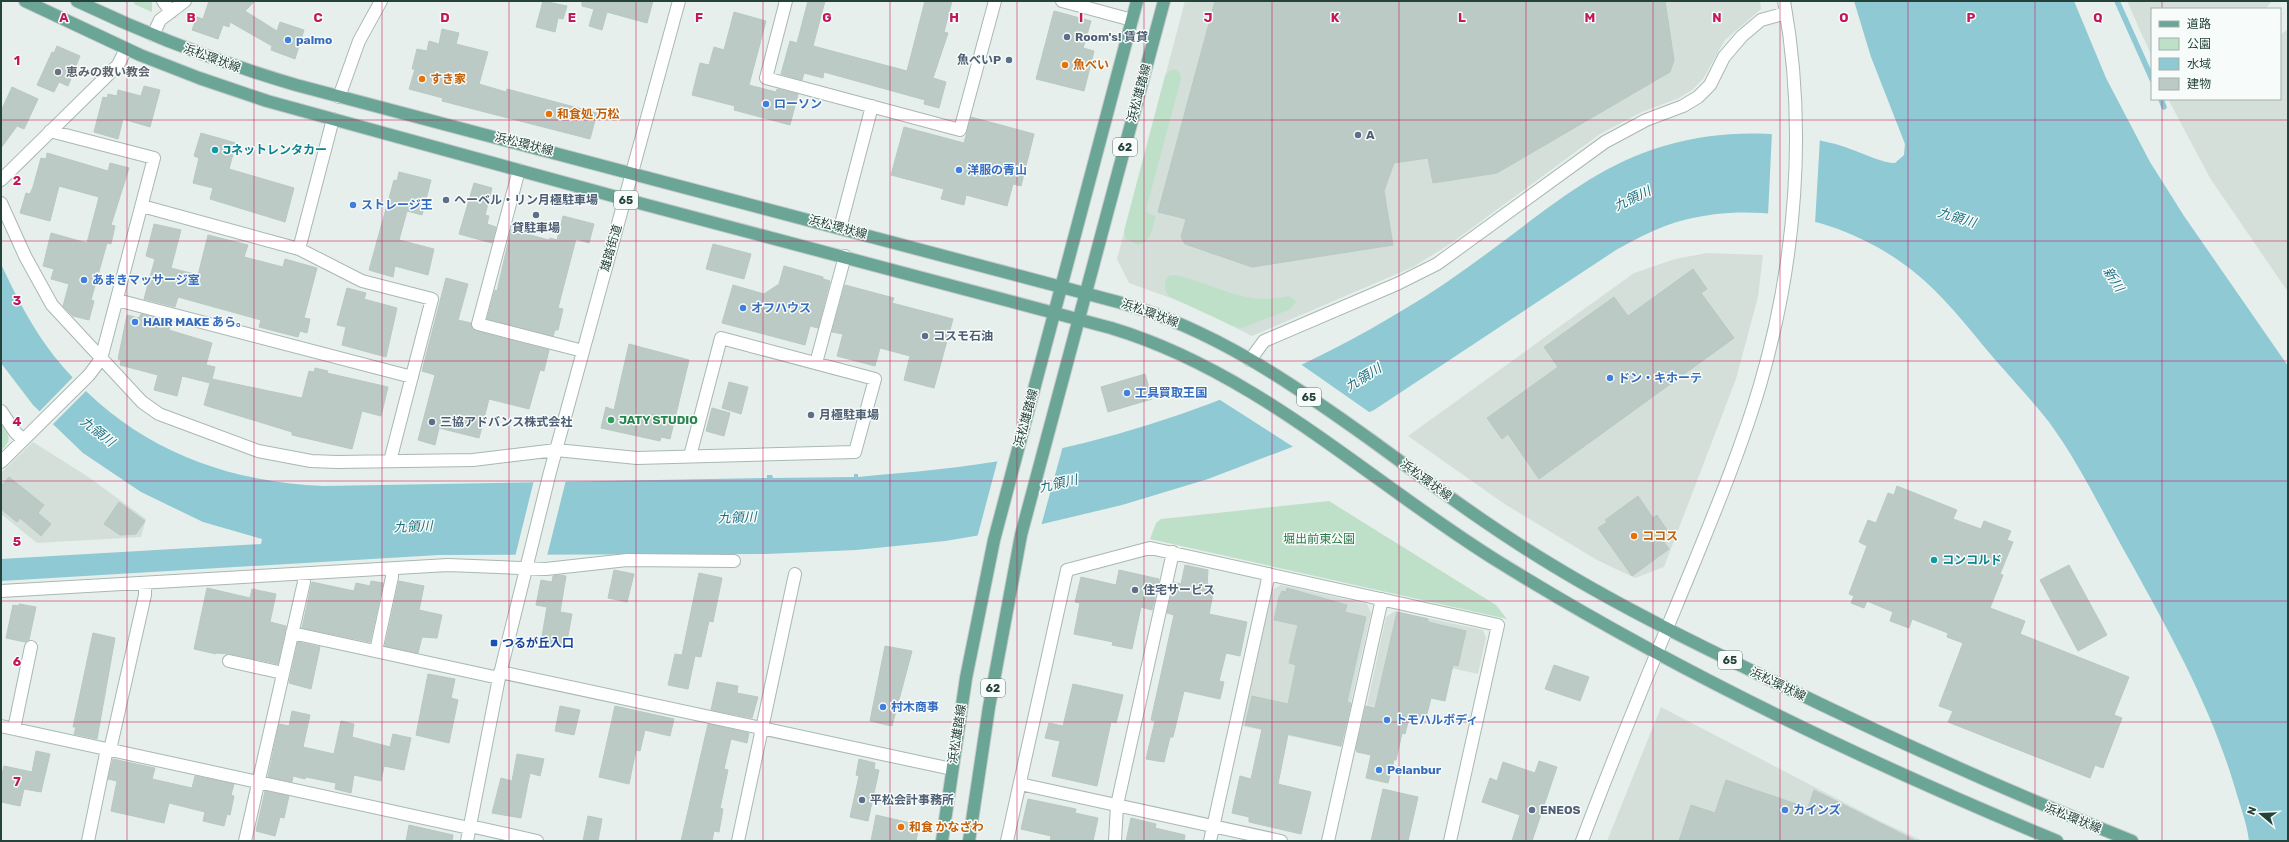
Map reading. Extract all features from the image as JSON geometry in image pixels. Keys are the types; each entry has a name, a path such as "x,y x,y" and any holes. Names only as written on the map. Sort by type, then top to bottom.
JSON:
{"main road":[{"name":"浜松環状線","path":"25,1 126,48 233,90 624,199 1054,312 1147,340 1190,359 1233,381 1327,442 1434,520 1484,553 1562,600 1658,652 1874,761 2057,841"},
{"name":"浜松環状線","path":"77,1 153,36 240,68 339,97 632,172 1086,293 1126,304 1175,322 1209,337 1261,366 1355,429 1520,545 1584,584 1667,629 1927,755 2132,841"},
{"name":"浜松雄踏線","path":"942,841 974,632 994,540 1137,1"},
{"name":"浜松雄踏線","path":"969,841 989,707 1021,535 1164,1"}],"street":[{"path":"163,1 171,12"},
{"path":"153,36 160,20 186,1"},
{"path":"339,97 358,41 381,1"},
{"name":"雄踏街道","path":"467,841 499,675 550,472 679,1"},
{"path":"786,1 766,78 960,130 994,1"},
{"path":"1062,1 1132,20"},
{"path":"1250,360 1264,341 1397,284 1437,264 1605,142 1646,120 1683,106 1698,97 1710,85 1724,57 1742,36 1761,20 1785,7 1791,48 1796,119 1795,174 1791,228 1777,318 1756,398 1732,470 1582,841"},
{"path":"1,180 118,66 126,48"},
{"path":"840,228 872,106"},
{"path":"299,249 334,119"},
{"path":"1,462 89,375 101,359 154,158 50,131"},
{"path":"519,170 478,324 583,351"},
{"path":"1,203 25,256 52,305 101,359 150,409 233,443 271,454 311,461 390,461 473,460 556,450 637,458 855,452 875,379 721,338 690,456"},
{"path":"142,206 299,249 362,281 432,299 390,461"},
{"path":"816,363 845,256"},
{"path":"117,300 412,377"},
{"path":"1,411 15,432 23,440"},
{"path":"1007,841 1067,570 1150,548 1498,625 1450,841"},
{"path":"1115,841 1117,806 1173,552"},
{"path":"1,591 448,565 557,568 627,560 734,561"},
{"path":"376,651 392,577 392,569"},
{"path":"245,841 304,582 303,574"},
{"path":"738,841 795,574"},
{"path":"1210,841 1269,574"},
{"path":"88,841 108,749 145,595 145,583"},
{"path":"1328,841 1382,599"},
{"path":"292,633 952,769"},
{"path":"14,729 31,647"},
{"path":"229,661 283,673"},
{"path":"1,726 537,841"},
{"path":"1020,784 1281,841"}],"shaded area":[{"path":"1185,1 1760,1 1761,9 1725,40 1703,79 1692,90 1679,98 1642,112 1600,134 1450,244 1413,267 1252,336 1190,305 1129,283 1117,259"},
{"path":"2127,1 2272,1 2267,8 2151,8 2151,55"},
{"path":"2288,29 2288,292 2210,178 2169,100 2281,100 2281,34"},
{"path":"1707,253 1763,255 1758,297 1736,379 1664,567 1635,578 1597,560 1503,503 1408,436 1634,273 1675,259"},
{"path":"33,442 87,476 146,519 141,537 37,543 1,514 1,473"},
{"path":"1281,585 1367,604 1371,613 1341,747 1242,726 1272,590"},
{"path":"1395,611 1483,630 1486,638 1478,674 1429,663 1417,716 1367,705 1386,617"},
{"path":"1661,707 1882,822 1923,841 1607,841"}],"green space":[{"path":"135,1 152,1 152,12 134,4"},
{"path":"1175,69 1180,73 1181,79 1146,210 1146,212 1155,216 1155,218 1150,235 1146,241 1138,245 1126,239 1124,231 1165,76 1169,71"},
{"path":"1174,275 1243,296 1272,299 1289,296 1296,301 1291,309 1242,328 1233,326 1170,297 1165,290 1165,282 1168,276"},
{"path":"1,423 8,434 8,440 5,447 1,451"},
{"name":"堀出前東公園","path":"1329,501 1496,605 1507,619 1150,539 1156,523 1161,519"}],"water":[{"path":"1854,1 2074,1 2106,78 2150,162 2184,216 2288,366 2288,841 2249,841 2245,821 2226,759 2203,703 2177,648 2083,475 2061,439 2042,413 1954,311 1924,280 1913,271 1862,239 1834,228 1804,219 1775,214 1744,212 1714,214 1684,220 1658,229 1616,250 1374,410 1292,447 1208,479 1122,505 1034,526 945,541 856,550 766,554 439,555 1,581 1,559 261,544 262,539 203,522 141,492 83,453 33,405 1,363 1,264 25,312 54,356 81,386 110,412 141,434 174,452 209,466 245,476 284,483 324,486 767,478 767,475 772,475 773,478 854,477 854,474 858,474 858,477 980,464 1021,457 1121,433 1170,418 1266,381 1358,336 1403,310 1477,261 1558,200 1598,175 1619,163 1664,146 1705,137 1769,134 1831,143 1882,161 1895,163 1904,155 1905,144 1871,57"}],"pier":[{"path":"1772,132 1820,138 1815,224 1792,218 1768,215"},
{"path":"1299,363 1372,414 1295,448 1217,398"},
{"path":"74,376 88,389 51,426 38,413"},
{"path":"1063,446 1041,526 977,538 998,459"},
{"path":"534,480 566,480 547,556 515,557"}],"building":[{"path":"209,1 255,1 245,11 277,31 280,22 304,30 295,59 271,50 272,46 230,22 229,27 223,25 218,39 192,30 197,17 203,19"},
{"path":"543,1 567,6 563,19 558,18 555,32 536,27"},
{"path":"582,1 653,1 647,23 607,12 602,30 589,26 594,9 582,6"},
{"path":"808,1 825,1 813,46 907,71 925,1 952,1 944,32 948,33 933,78 946,82 939,108 924,104 925,100 824,72 823,78 804,73 802,80 781,74 790,41 797,43"},
{"path":"1215,1 1665,1 1674,60 1670,72 1497,173 1433,183 1428,158 1394,163 1384,191 1393,245 1252,267 1185,244 1181,237 1186,219 1158,212"},
{"name":"魚べい","path":"1054,11 1091,21 1083,48 1094,51 1084,91 1036,79"},
{"path":"734,12 766,21 749,85 776,92 777,89 798,94 790,125 734,110 735,106 692,95 700,63 709,65 714,47 724,50"},
{"path":"442,29 459,33 456,44 488,52 479,84 506,92 507,89 597,113 590,139 442,101 443,98 409,89 415,69 412,69 417,49 427,51 429,41 439,44"},
{"path":"57,46 80,56 68,86 59,82 54,92 37,85 52,52 54,53"},
{"path":"144,86 160,90 150,127 123,119 118,139 94,132 103,97 107,98 108,94 117,96 118,90 141,96"},
{"path":"12,87 38,99 24,129 17,126 1,148 1,111"},
{"name":"洋服の青山","path":"971,117 1034,134 1021,186 1013,184 1007,206 966,195 964,205 941,199 944,189 891,175 904,127 964,143"},
{"path":"201,133 236,143 229,169 294,188 285,222 210,199 213,188 193,183 199,158 194,156"},
{"path":"47,153 108,171 110,163 129,168 111,225 115,226 111,244 107,243 91,300 94,301 89,320 73,316 63,306 69,284 51,279 54,269 43,266 51,233 87,243 99,197 59,186 50,221 20,213 26,193 30,194 33,187 41,158 46,159"},
{"path":"399,172 431,180 422,215 407,211 399,240 434,249 428,275 395,266 393,277 369,270 394,180 397,181"},
{"path":"474,183 492,188 485,215 489,216 487,224 496,227 492,243 459,234"},
{"path":"563,216 594,224 589,243 576,239 558,308 563,309 558,330 555,330 553,336 487,319 495,290 497,291 511,230 549,240 550,238 557,240"},
{"path":"154,224 181,230 171,268 198,275 208,235 248,245 244,257 283,267 285,259 317,268 304,318 310,319 307,333 300,331 298,337 259,327 261,320 178,297 175,307 144,299 155,259 146,256"},
{"path":"713,244 751,254 744,279 706,269"},
{"path":"784,266 823,277 823,279 830,281 818,328 810,326 805,345 722,323 733,285 764,294 779,284"},
{"name":"ドン・キホーテ","path":"1693,269 1707,289 1701,293 1734,338 1539,479 1508,434 1502,439 1487,418 1558,367 1544,347 1614,297 1628,316"},
{"path":"446,278 468,284 458,320 471,323 472,329 476,331 549,350 544,371 540,370 529,409 489,399 479,438 439,428 435,445 418,440 435,375 422,371"},
{"path":"845,285 894,298 892,303 953,319 934,388 904,380 910,356 880,348 875,366 837,356 843,334 832,332"},
{"path":"347,288 366,293 364,299 397,308 386,357 342,345 346,327 337,325"},
{"path":"141,314 172,322 169,330 212,343 206,365 215,367 212,379 302,398 309,371 314,372 315,368 328,371 327,373 388,387 381,416 362,411 352,449 292,435 292,432 204,405 210,383 182,376 177,396 154,390 158,375 120,365 121,360 118,359 127,315 139,318"},
{"path":"629,344 689,360 670,439 661,437 660,441 601,428 606,407 614,410"},
{"name":"工具買取王国","path":"1145,374 1152,399 1108,412 1101,387"},
{"path":"729,382 748,387 741,414 722,408"},
{"path":"712,408 730,413 724,436 706,431"},
{"path":"9,477 44,505 38,513 51,524 41,536 20,518 17,522 1,509 1,486"},
{"path":"1897,486 1957,510 1953,519 1981,529 1984,521 2011,531 2007,540 2013,542 2000,574 2003,575 1990,608 2025,621 2020,634 2129,677 2114,715 2122,718 2103,768 2095,765 2090,778 1948,722 1953,711 1939,706 1963,643 1947,637 1948,633 1912,619 1909,628 1890,621 1893,612 1867,601 1864,608 1851,603 1854,596 1849,594 1867,546 1859,542 1868,520 1876,523 1888,493 1894,495"},
{"name":"ココス","path":"1638,496 1653,518 1657,515 1669,533 1661,538 1669,549 1632,576 1598,528 1607,522 1605,520"},
{"path":"119,502 145,521 136,534 120,535 104,524"},
{"path":"1185,565 1208,570 1207,587 1214,589 1209,614 1247,622 1240,656 1226,653 1219,681 1224,682 1220,699 1184,691 1173,737 1170,737 1164,762 1146,759 1155,721 1151,720 1174,615 1167,613 1174,582 1181,584"},
{"path":"2069,565 2107,635 2078,651 2040,580"},
{"path":"614,570 634,574 627,602 608,598"},
{"path":"1119,570 1159,579 1152,610 1141,607 1132,649 1112,645 1113,642 1074,634 1080,603 1075,602 1081,577 1116,585"},
{"path":"699,573 722,578 713,622 709,621 701,657 695,656 688,689 668,685 675,654 682,655"},
{"path":"553,576 566,576 560,612 572,614 567,641 562,640 561,646 541,642 547,607 536,605 541,580 552,582"},
{"path":"371,581 383,583 370,642 302,628 312,582 354,591 356,583 370,586"},
{"path":"399,581 424,586 419,610 442,615 437,638 422,637 418,653 385,646"},
{"path":"207,588 250,598 252,589 276,594 270,622 286,626 278,664 231,654 216,654 194,649"},
{"path":"1287,588 1347,605 1345,612 1366,617 1347,702 1351,703 1341,746 1288,734 1278,784 1311,792 1301,834 1249,822 1249,817 1232,813 1240,776 1251,779 1262,729 1245,725 1252,696 1288,704 1296,665 1289,663 1298,625 1274,620 1279,597 1282,591 1286,592"},
{"path":"19,604 36,607 29,640 25,642 6,638 13,605 19,606"},
{"path":"1397,612 1428,619 1428,622 1466,631 1458,666 1453,665 1445,701 1431,698 1426,718 1410,714 1405,734 1402,733 1396,760 1394,760 1388,783 1366,778 1371,755 1357,752 1356,749 1366,706 1375,708"},
{"path":"93,633 115,638 97,739 74,734 76,727 73,727"},
{"path":"298,642 320,647 311,689 289,683"},
{"path":"885,646 912,651 892,726 870,721"},
{"path":"1554,665 1589,677 1580,701 1545,689"},
{"path":"428,674 455,679 451,698 458,700 449,743 416,735"},
{"path":"717,682 738,686 737,693 758,697 752,718 711,710"},
{"path":"1073,684 1123,695 1116,723 1111,722 1097,786 1052,776 1060,741 1045,738 1049,723 1063,726"},
{"path":"560,706 580,710 574,735 555,731"},
{"path":"615,706 674,719 670,736 645,730 640,751 636,750 629,784 599,777"},
{"path":"292,711 310,715 303,747 334,754 341,721 354,724 352,737 390,747 393,734 411,738 404,770 384,766 381,781 354,775 351,793 335,789 336,783 306,777 305,779 293,776 292,782 268,777 279,724 289,726"},
{"path":"708,724 749,733 747,743 731,739 724,769 728,770 720,808 723,809 719,832 714,831 712,841 681,841"},
{"path":"36,751 50,754 41,792 24,789 20,806 1,802 1,778 4,766 32,772"},
{"path":"517,754 544,759 540,776 530,773 521,818 492,813 501,778 512,781"},
{"path":"113,759 155,768 152,779 192,788 195,776 234,784 231,795 234,796 230,815 227,814 224,826 203,821 205,812 169,803 164,823 111,811 117,781 108,779"},
{"path":"859,759 875,763 874,769 879,770 868,821 850,817 859,776 856,775"},
{"path":"1539,761 1557,767 1532,841 1512,841 1520,815 1482,802 1490,778 1497,781 1503,762 1535,773"},
{"name":"カインズ","path":"1726,780 1808,808 1814,790 1916,841 1679,841 1691,805 1715,813"},
{"path":"1383,789 1418,797 1408,841 1371,841"},
{"path":"265,791 289,796 284,818 280,817 275,836 256,831"},
{"path":"1028,799 1076,809 1075,813 1098,818 1093,841 1050,841 1051,836 1021,829"},
{"name":"和食 かなざわ","path":"876,815 919,825 916,841 871,841"},
{"path":"588,816 602,819 598,841 583,841"},
{"path":"1131,818 1156,824 1155,828 1185,835 1184,841 1126,841"},
{"path":"409,825 453,835 452,841 406,841"}],"waterway":[{"path":"2117,1 2151,77"},
{"path":"2161,100 2164,107"}],"place":[{"name":"Room's! 賃貸","path":"1067,37"},
{"name":"palmo","path":"288,40"},
{"name":"魚べいP","path":"1009,60"},
{"name":"魚べい","path":"1065,65"},
{"name":"恵みの救い教会","path":"58,72"},
{"name":"すき家","path":"422,79"},
{"name":"ローソン","path":"766,104"},
{"name":"和食処 万松","path":"549,114"},
{"name":"A","path":"1358,135"},
{"name":"Jネットレンタカー","path":"215,150"},
{"name":"洋服の青山","path":"959,170"},
{"name":"ヘーベル・リン月極駐車場","path":"446,200"},
{"name":"ストレージ王","path":"353,205"},
{"name":"貸駐車場","path":"536,215"},
{"name":"あまきマッサージ室","path":"84,280"},
{"name":"オフハウス","path":"743,308"},
{"name":"HAIR MAKE あら。","path":"135,322"},
{"name":"コスモ石油","path":"925,336"},
{"name":"ドン・キホーテ","path":"1610,378"},
{"name":"工具買取王国","path":"1127,393"},
{"name":"月極駐車場","path":"811,415"},
{"name":"JATY STUDIO","path":"611,420"},
{"name":"三協アドバンス株式会社","path":"432,422"},
{"name":"ココス","path":"1634,536"},
{"name":"コンコルド","path":"1934,560"},
{"name":"住宅サービス","path":"1135,590"},
{"name":"つるが丘入口","path":"494,643"},
{"name":"村木商事","path":"883,707"},
{"name":"トモハルボディ","path":"1387,720"},
{"name":"Pelanbur","path":"1379,770"},
{"name":"平松会計事務所","path":"862,800"},
{"name":"ENEOS","path":"1532,810"},
{"name":"カインズ","path":"1785,810"},
{"name":"和食 かなざわ","path":"901,827"}],"water label":[{"name":"九領川","path":"1632,198"},
{"name":"九領川","path":"1957,217"},
{"name":"新川","path":"2114,279"},
{"name":"九領川","path":"1363,377"},
{"name":"九領川","path":"98,431"},
{"name":"九領川","path":"1058,483"},
{"name":"九領川","path":"737,517"},
{"name":"九領川","path":"413,526"}]}
